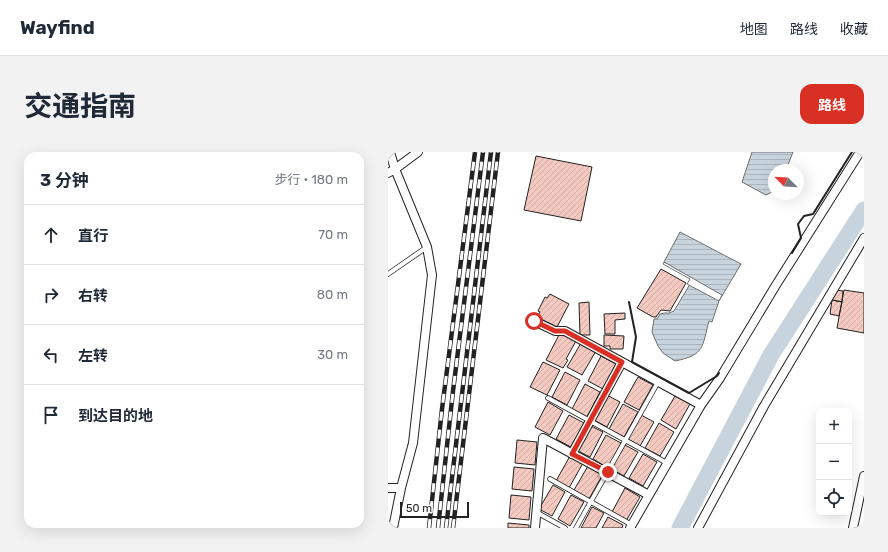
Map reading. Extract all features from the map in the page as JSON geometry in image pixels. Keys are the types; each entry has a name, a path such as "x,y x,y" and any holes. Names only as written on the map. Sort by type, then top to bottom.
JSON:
{"street":[{"path":"390,152 392,171 428,247 432,275 413,443 401,488 393,528"},
{"path":"392,171 418,152"},
{"path":"631,527 701,405 720,378 776,285 860,152"},
{"path":"698,528 764,406 864,238"},
{"path":"534,321 555,331 565,331 701,405"},
{"path":"572,454 622,362"},
{"path":"535,528 543,438 649,495"},
{"path":"853,528 864,476"},
{"path":"388,488 401,488"}],"lane":[{"path":"388,274 428,247"},
{"path":"576,528 658,382"},
{"path":"548,398 667,463"},
{"path":"550,480 591,502 631,527"},
{"path":"536,512 565,528"}],"shaded area":[{"path":"752,152 793,152 788,164 768,164 768,194 766,195 742,182"},
{"path":"680,232 741,264 719,301 712,322 709,321 701,348 692,356 675,361 663,353 652,332 654,319 657,319 660,314 674,311 693,279 664,262"}],"pier":[{"path":"664,262 722,295 719,301 687,284 690,279 663,264"}],"building":[{"path":"536,156 592,167 581,221 524,210"},
{"path":"661,269 686,283 670,311 661,310 656,317 653,317 637,308"},
{"path":"836,290 843,291 842,302 832,300 833,294"},
{"path":"844,290 864,293 864,333 837,328"},
{"path":"550,294 569,304 557,327 537,317 540,312 538,311 545,297 547,298"},
{"path":"832,300 842,302 839,316 830,314"},
{"path":"589,302 590,335 580,335 579,303"},
{"path":"625,313 625,319 615,320 615,334 605,334 604,314"},
{"path":"560,333 576,341 566,359 568,360 563,368 546,360"},
{"path":"604,335 624,336 623,349 610,349 610,346 604,346"},
{"path":"581,343 596,351 582,375 567,367"},
{"path":"601,356 616,364 603,389 588,381"},
{"path":"543,362 560,370 547,395 530,387"},
{"path":"565,372 580,380 567,405 552,397"},
{"path":"638,377 653,385 639,410 624,402"},
{"path":"585,384 600,392 587,417 572,409"},
{"path":"605,394 620,402 607,427 592,419"},
{"path":"675,396 690,404 676,429 661,420"},
{"path":"548,402 563,411 550,435 535,427"},
{"path":"623,404 638,412 624,437 609,429"},
{"path":"569,415 584,423 571,447 556,439"},
{"path":"641,415 654,422 640,446 628,439"},
{"path":"659,423 674,432 660,456 645,448"},
{"path":"591,426 603,432 590,457 578,451"},
{"path":"606,435 621,443 608,468 593,459"},
{"path":"517,440 537,442 535,465 515,463"},
{"path":"625,445 638,452 624,476 611,469"},
{"path":"643,454 657,462 643,486 629,478"},
{"path":"570,456 583,463 569,488 556,481"},
{"path":"588,466 603,474 589,499 574,490"},
{"path":"514,467 534,469 532,491 512,489"},
{"path":"553,485 565,492 552,516 539,509"},
{"path":"625,488 640,497 626,521 612,512"},
{"path":"511,495 531,497 529,520 509,518"},
{"path":"571,495 584,502 570,526 558,519"},
{"path":"592,507 604,513 596,528 581,528"},
{"path":"608,517 623,525 622,528 602,528"},
{"path":"508,523 529,525 529,528 508,528"}],"waterway":[{"path":"680,528 771,355 864,210"}],"railway":[{"path":"429,528 442,409 475,152"},
{"path":"438,528 453,391 483,152"},
{"path":"446,528 491,152"},
{"path":"453,528 498,152"}],"wall":[{"path":"474,159 475,152"},
{"path":"792,253 801,238 798,224 804,216 813,214 852,152"},
{"path":"629,302 636,337 632,362 689,393 717,376 719,373"}],"route":[{"path":"534,321 555,331 565,331 622,362 572,454 608,472"}]}
